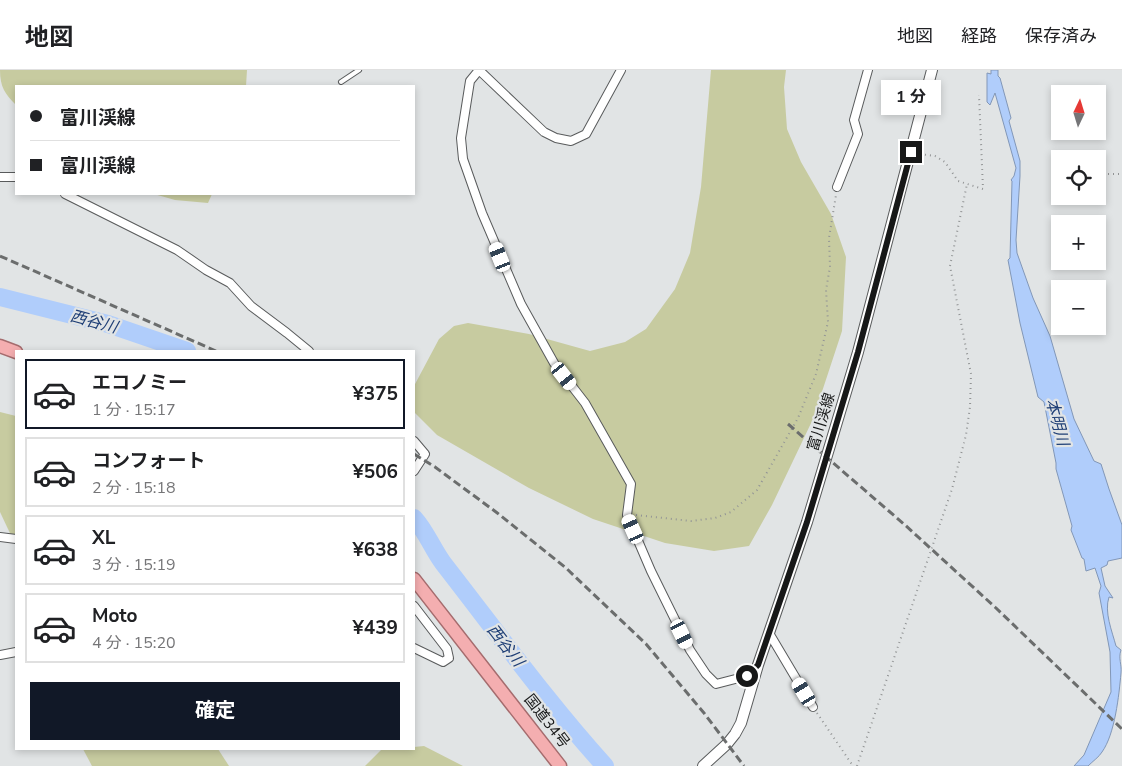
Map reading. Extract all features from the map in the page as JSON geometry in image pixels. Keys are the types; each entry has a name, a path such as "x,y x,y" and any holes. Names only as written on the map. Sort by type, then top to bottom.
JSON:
{"highway":[{"path":"0,346 15,352"},
{"name":"国道34号","path":"415,580 560,766"}],"main road":[{"name":"富川渓線","path":"703,766 727,744 741,723 758,665 807,522 858,352 932,70"}],"street":[{"path":"621,70 586,134 571,141 556,138 544,132 479,70 470,81 461,138 463,159 482,213 521,304 554,363 585,403 631,484 626,514 686,641 706,674 716,684 747,676 758,665"},
{"path":"837,188 858,134 854,120 868,70"},
{"path":"0,178 15,178"},
{"path":"67,195 177,250 206,270 230,283 251,306 308,350"},
{"path":"415,442 424,454 415,469"},
{"path":"0,537 15,539"},
{"path":"415,607 447,649 449,658 443,662 415,648"},
{"path":"769,633 813,707"},
{"path":"0,654 15,652"}],"lane":[{"path":"341,82 359,70"}],"path":[{"path":"911,152 935,156 945,162 958,181 983,189 979,95"},
{"path":"1106,174 1122,174"},
{"path":"857,766 952,489 966,435 970,407 971,374 950,266 967,184"},
{"path":"626,514 691,521 715,518 731,512 757,490 798,418 816,374 828,322 826,290 830,267 829,238 837,188"},
{"path":"813,707 853,766"}],"green space":[{"path":"0,70 247,70 246,85 15,85 15,104 4,90"},
{"path":"711,70 786,70 784,87 787,129 801,162 831,214 846,257 842,331 813,419 772,505 749,546 714,551 665,543 593,519 529,488 437,435 415,413 415,384 439,339 454,326 468,323 529,334 590,351 625,342 646,329 675,289 690,253 701,187"},
{"path":"158,195 212,195 208,203 175,200"},
{"path":"0,412 15,416 15,544 0,512"},
{"path":"424,746 463,766 365,766 381,750 415,750 415,747"},
{"path":"84,750 219,750 229,766 92,766"}],"water":[{"name":"本明川","path":"991,70 998,70 1020,161 1017,253 1033,298 1050,336 1074,419 1094,461 1101,464 1122,525 1122,558 1108,561 1107,565 1101,568 1105,586 1113,598 1109,597 1107,609 1109,622 1116,646 1121,650 1118,703 1106,744 1099,756 1088,766 1074,766 1084,755 1111,692 1110,652 1099,593 1101,586 1095,568 1086,571 1084,559 1071,530 1072,526 1056,469 1044,402 1038,397 1020,323 1008,260 1010,258 1011,180 1016,168 995,93 990,105 987,102 987,73 991,74"}],"waterway":[{"name":"西谷川","path":"0,297 108,324 184,350"},
{"name":"西谷川","path":"415,519 443,563 542,692 605,766"}],"railway":[{"path":"0,256 214,350"},
{"path":"788,424 905,525 996,608 1122,729"},
{"path":"415,455 496,512 566,568 646,644 704,713 744,766"}],"route":[{"path":"747,676 758,665 807,522 858,352 911,152"}]}
